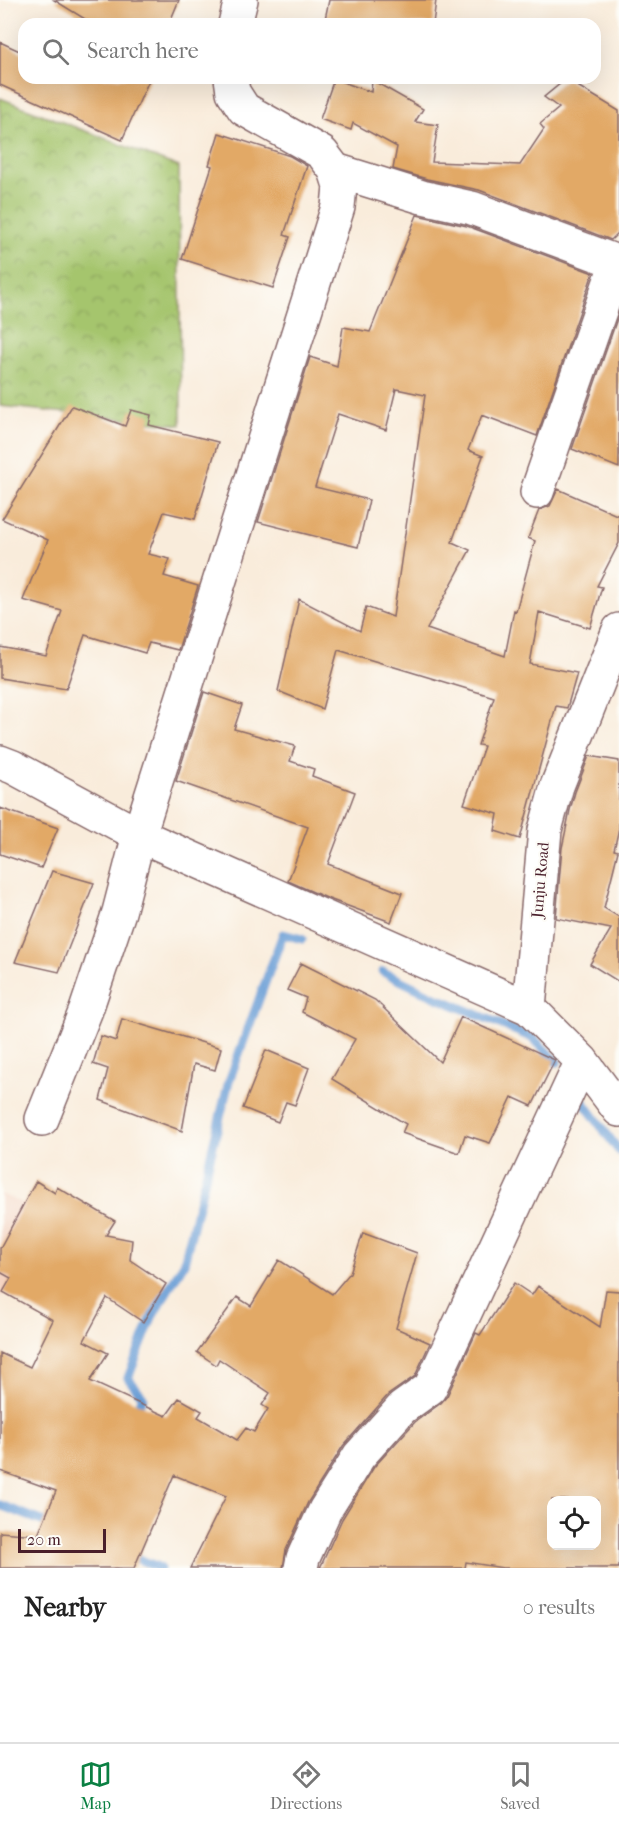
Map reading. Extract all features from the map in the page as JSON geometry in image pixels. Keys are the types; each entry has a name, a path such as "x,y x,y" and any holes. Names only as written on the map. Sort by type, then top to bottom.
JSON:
{"street":[{"path":"236,18 241,0"},
{"path":"42,1119 86,1010 119,912 139,835 338,207 340,186 335,170 322,153 244,109 233,92 232,84"},
{"path":"335,170 422,197 472,208 618,262 537,492"},
{"name":"Junju Road","path":"529,1008 545,830 557,786 619,630"},
{"path":"0,762 139,835 529,1008 582,1061 619,1110"},
{"path":"301,1568 303,1558 325,1510 358,1456 402,1408 430,1388 582,1061"}],"shaded area":[{"path":"0,1194 44,1212 31,1243 0,1299"}],"green space":[{"path":"0,98 179,167 181,425 0,406"}],"building":[{"path":"54,0 179,0 172,18 83,18"},
{"path":"329,0 436,0 434,18 325,18"},
{"path":"0,42 18,50 18,84 147,84 122,140 0,85"},
{"path":"332,84 348,84 371,92 372,84 379,84 423,109 415,122 438,125 432,162 520,165 544,129 540,124 559,108 544,97 560,84 574,84 619,111 619,232 611,240 479,190 393,169 397,147 353,123 351,130 320,119"},
{"path":"219,133 290,156 307,166 284,235 290,237 273,288 182,259 212,166 209,165"},
{"path":"417,215 467,226 593,273 537,436 482,415 468,450 483,456 452,542 470,550 427,629 505,656 514,610 516,611 535,541 528,538 539,510 550,506 558,489 619,516 619,543 597,586 602,587 590,628 539,612 530,664 577,673 567,708 556,706 520,839 495,831 498,814 464,804 484,746 478,745 494,697 338,650 322,709 278,691 299,599 360,631 366,607 393,617 425,395 396,389 386,430 338,414 315,487 369,500 358,547 258,522 310,357 337,366 343,327 370,332"},
{"path":"619,313 619,468 572,449"},
{"path":"72,406 125,426 131,410 151,415 149,425 218,442 195,519 164,512 148,554 170,559 164,576 198,586 178,650 149,643 145,653 85,635 66,689 0,678 0,647 46,656 62,611 23,600 48,540 2,519"},
{"path":"204,692 242,705 234,729 295,746 290,761 314,769 312,776 355,792 328,864 402,893 391,922 288,881 308,827 176,781"},
{"path":"589,756 619,761 619,828 614,850 618,851 604,908 619,917 619,982 590,964 611,929 556,918 562,848 575,792"},
{"path":"0,808 58,828 41,868 0,854"},
{"path":"52,871 94,883 59,972 15,962"},
{"path":"301,963 375,1000 440,1062 461,1017 555,1060 532,1106 512,1097 490,1143 465,1135 459,1153 402,1133 406,1124 332,1079 355,1039 302,1012 306,998 287,990"},
{"path":"122,1019 221,1048 215,1070 194,1064 182,1131 100,1100 108,1069 93,1064 101,1036 116,1041"},
{"path":"266,1050 309,1068 295,1105 286,1102 278,1122 243,1108"},
{"path":"36,1181 55,1193 57,1187 115,1221 106,1235 132,1240 130,1260 166,1284 143,1322 107,1298 84,1341 108,1353 90,1381 166,1416 179,1398 202,1411 198,1417 237,1440 246,1428 254,1432 268,1409 262,1405 270,1393 219,1359 216,1365 197,1352 237,1297 251,1306 279,1260 332,1294 350,1273 363,1233 417,1253 396,1328 430,1343 415,1376 388,1395 343,1446 308,1502 286,1550 283,1568 190,1568 226,1496 174,1475 134,1568 0,1568 0,1532 38,1535 56,1491 0,1471 0,1353 30,1367 53,1320 3,1292 11,1278 0,1272 0,1248"},
{"path":"514,1283 532,1295 538,1286 600,1327 606,1290 619,1291 619,1568 503,1568 466,1562 465,1568 320,1568 342,1519 374,1467 415,1422 447,1396 476,1333 480,1335"}],"waterway":[{"path":"134,1414 143,1397 128,1378 152,1317 184,1263 229,1081 283,934 302,939"},
{"path":"383,972 433,996 533,1038 557,1062"},
{"path":"579,1096 619,1151"},
{"path":"0,1505 55,1526"},
{"path":"129,1555 160,1568"}]}
